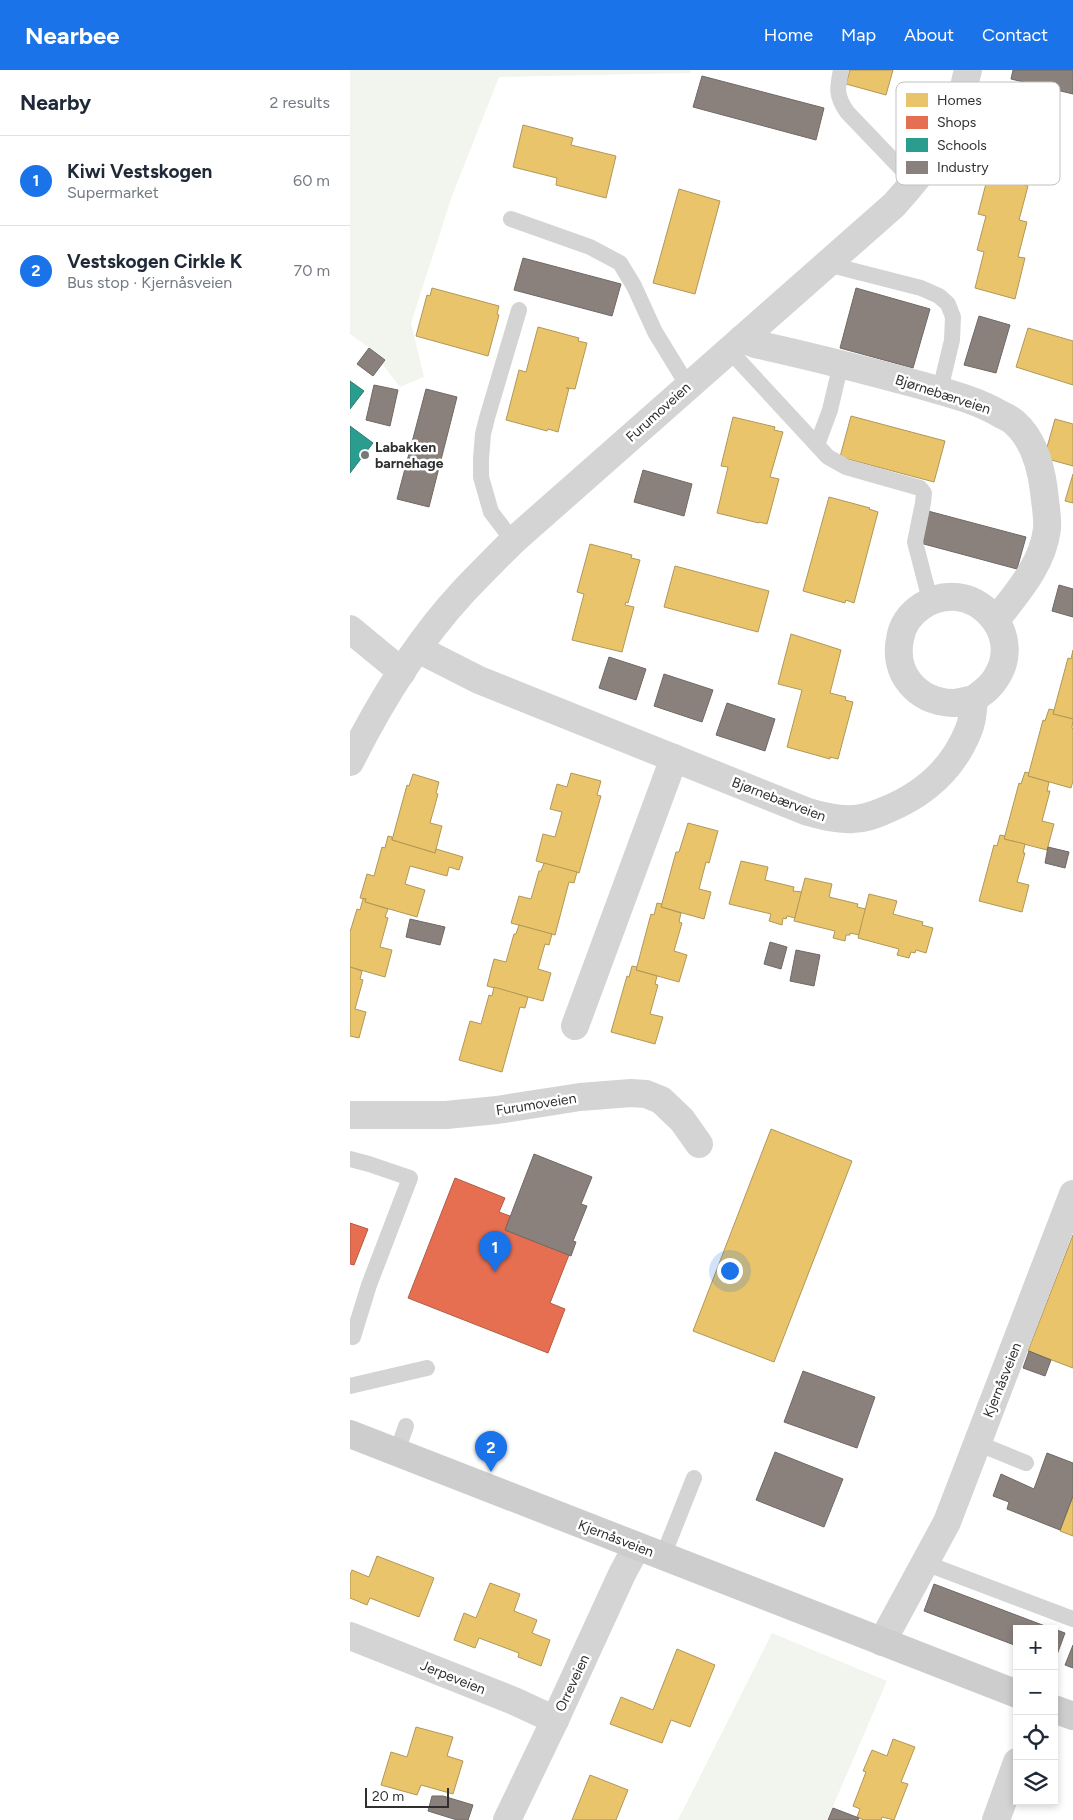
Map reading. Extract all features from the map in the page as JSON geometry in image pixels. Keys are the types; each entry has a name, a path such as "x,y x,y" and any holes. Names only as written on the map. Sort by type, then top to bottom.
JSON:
{"main road":[{"name":"Kjernåsveien","path":"350,1434 1013,1692"},
{"path":"1058,1710 1073,1716"}],"street":[{"name":"Furumoveien","path":"350,762 384,697 418,649 461,594 513,541 894,205 911,185"},
{"name":"Bjørnebærveien","path":"736,345 755,344 841,363 940,390 984,405 1014,422 1029,441 1036,455 1042,476 1047,516 1045,540 1037,561 1022,587 996,620"},
{"path":"944,597 959,597 974,601 986,609 996,620 1002,634 1005,649 1003,664 996,678 986,690 974,698 953,703 932,700 914,689 902,672 898,651 901,630 913,612 930,600 944,597"},
{"path":"350,628 402,672"},
{"name":"Bjørnebærveien","path":"418,649 480,680 808,812 831,819 855,820 870,816 905,802 930,785 958,753 970,727 974,698"},
{"path":"575,1026 674,758"},
{"name":"Furumoveien","path":"350,1115 446,1115 497,1110 580,1097 631,1093 646,1094 661,1100 682,1120 699,1144"},
{"name":"Kjernåsveien","path":"882,1642 947,1522 1073,1194"},
{"name":"Orreveien","path":"507,1820 622,1574 637,1546"},
{"name":"Jerpeveien","path":"350,1636 514,1701 555,1720"},
{"path":"996,1820 1013,1773"}],"lane":[{"path":"841,70 837,93 839,101 847,112 896,163"},
{"path":"511,219 590,247 620,263 634,286 654,332 688,386"},
{"path":"827,264 921,288 939,296 948,304 953,317 952,340 940,390"},
{"path":"513,541 491,512 482,477 481,459 485,426 519,310"},
{"path":"736,345 828,457 838,464 913,485 920,488 924,493 915,542 930,600"},
{"path":"817,445 830,410 841,363"},
{"path":"350,1159 410,1178 369,1285 351,1341"},
{"path":"350,1386 427,1368"},
{"path":"397,1452 406,1426"},
{"path":"977,1443 1026,1463"},
{"path":"663,1556 694,1478"},
{"path":"925,1563 1073,1619"}],"shaded area":[{"path":"350,70 691,70 690,73 499,77 452,196 411,323 424,377 400,387 370,348 350,334"},
{"path":"772,1633 887,1681 827,1820 678,1820"}],"building: Homes":[{"path":"850,70 893,70 886,95 846,84"},
{"path":"523,125 573,138 571,145 616,156 606,198 556,185 557,178 513,167"},
{"path":"986,185 1028,186 1019,220 1027,222 1018,257 1025,258 1015,299 975,288 984,252 977,250 986,216 978,214"},
{"path":"679,189 720,201 695,294 653,283"},
{"path":"432,288 499,306 497,314 499,315 488,356 416,336 427,295 430,296"},
{"path":"538,327 579,338 578,341 587,343 575,389 569,388 558,432 506,420 519,370 526,372"},
{"path":"1028,328 1073,341 1073,385 1016,367"},
{"path":"851,416 945,441 934,482 840,457"},
{"path":"733,417 775,427 774,430 783,432 770,477 779,479 767,524 717,513 728,467 721,466"},
{"path":"1055,419 1073,424 1073,466 1044,458"},
{"path":"1073,474 1073,503 1065,501"},
{"path":"829,497 878,512 854,603 846,600 845,603 803,591"},
{"path":"590,544 632,555 631,558 640,560 628,603 626,602 625,605 634,607 622,652 572,640 584,594 577,592"},
{"path":"675,566 769,591 758,632 664,607"},
{"path":"791,634 841,650 830,693 846,697 845,700 853,702 838,759 830,757 830,759 787,747 802,690 778,684"},
{"path":"1073,650 1073,719 1053,714 1068,658 1071,659"},
{"path":"1049,709 1054,710 1053,714 1073,719 1073,781 1071,788 1028,776 1043,720 1045,721"},
{"path":"1025,772 1029,773 1028,776 1049,782 1047,791 1050,791 1042,821 1054,824 1047,850 1004,839 1019,783 1021,784"},
{"path":"571,773 601,781 597,795 601,796 579,873 536,861 543,834 555,837 562,812 550,809 557,784 567,787"},
{"path":"413,774 439,782 436,793 438,794 430,823 442,826 435,853 392,840 407,785 409,786"},
{"path":"688,823 718,831 709,863 706,862 699,889 711,892 704,919 661,907 676,852 679,852"},
{"path":"1000,835 1005,836 1004,839 1025,844 1023,853 1025,853 1017,882 1029,885 1022,912 979,901 994,845 997,846"},
{"path":"388,836 392,837 392,840 435,853 436,849 463,857 459,870 449,867 447,876 410,866 405,884 425,890 417,917 365,902 366,899 360,898 367,874 374,876 382,847 385,848"},
{"path":"741,861 768,867 765,880 794,887 793,891 802,892 795,918 787,916 786,919 783,918 782,925 769,921 771,914 729,904"},
{"path":"544,863 577,872 574,883 569,882 555,935 511,923 519,896 531,899 539,871 541,871"},
{"path":"805,878 832,884 829,897 858,904 857,907 866,909 859,935 850,933 850,935 846,935 845,941 833,938 835,931 794,921"},
{"path":"869,894 897,901 893,914 923,922 922,925 933,928 926,953 916,950 915,953 911,952 909,958 897,955 899,949 858,938"},
{"path":"363,899 366,899 365,902 388,909 385,917 388,918 380,947 392,950 385,977 350,967 350,932 357,909 360,910"},
{"path":"657,903 662,904 661,907 681,913 679,922 682,923 674,951 687,955 679,982 636,970 651,914 654,915"},
{"path":"519,925 552,934 549,945 545,944 538,969 551,973 543,1001 487,986 494,959 506,962 514,934 516,934"},
{"path":"632,966 637,967 636,970 657,976 655,984 658,985 650,1014 663,1017 655,1044 611,1032 627,976 629,977"},
{"path":"350,967 362,971 360,979 363,980 355,1009 366,1012 359,1038 350,1036"},
{"path":"494,987 528,997 525,1008 520,1007 502,1072 459,1060 470,1021 481,1024 489,995 492,996"},
{"path":"771,1129 852,1161 774,1362 693,1331"},
{"path":"1073,1235 1073,1368 1028,1351"},
{"path":"1073,1496 1073,1536 1060,1531"},
{"path":"377,1556 434,1578 419,1617 370,1598 367,1605 350,1598 350,1575 352,1570 369,1577"},
{"path":"490,1583 520,1594 514,1611 537,1620 532,1633 550,1640 541,1666 518,1657 519,1653 479,1638 475,1648 454,1640 464,1613 476,1618"},
{"path":"677,1649 715,1665 690,1727 671,1720 662,1743 610,1724 621,1697 653,1710"},
{"path":"416,1727 453,1737 447,1756 463,1761 453,1794 421,1785 417,1795 381,1785 391,1752 407,1757"},
{"path":"893,1739 915,1747 901,1782 908,1784 894,1820 882,1817 881,1820 864,1820 857,1817 860,1809 853,1806 866,1772 863,1771 872,1750 887,1756"},
{"path":"590,1775 628,1790 616,1820 572,1820"}],"building: Shops":[{"path":"455,1178 505,1198 499,1212 510,1216 505,1230 569,1255 550,1303 565,1309 548,1353 408,1298"},
{"path":"350,1223 368,1229 354,1265 350,1264"}],"building: Schools":[{"path":"350,381 364,391 350,409"},
{"path":"350,426 373,443 350,473"}],"building: Industry":[{"path":"1013,70 1073,70 1073,94 1060,91 1060,82 1023,82 1011,79"},
{"path":"702,76 824,108 816,140 693,107"},
{"path":"523,258 621,284 612,316 514,290"},
{"path":"856,288 930,309 913,368 840,348"},
{"path":"979,316 1010,325 996,373 964,365"},
{"path":"369,348 385,360 373,376 357,364"},
{"path":"374,385 398,390 390,426 366,420"},
{"path":"426,389 457,397 429,507 397,499"},
{"path":"643,470 692,484 684,516 634,502"},
{"path":"928,511 1026,537 1017,569 920,543"},
{"path":"1059,585 1073,589 1073,617 1052,611"},
{"path":"609,657 646,669 636,700 599,688"},
{"path":"664,674 713,690 702,722 654,706"},
{"path":"727,703 775,719 765,751 716,735"},
{"path":"1048,847 1069,852 1065,868 1045,863"},
{"path":"410,919 445,927 440,945 406,937"},
{"path":"770,942 787,947 781,969 764,964"},
{"path":"796,950 820,955 814,986 790,981"},
{"path":"534,1154 592,1177 581,1204 587,1206 573,1241 576,1242 571,1256 505,1230"},
{"path":"1029,1351 1051,1360 1045,1376 1023,1368"},
{"path":"803,1371 875,1397 857,1448 784,1422"},
{"path":"775,1452 843,1479 824,1527 756,1500"},
{"path":"1047,1453 1073,1463 1073,1496 1060,1530 1007,1509 1009,1502 993,1496 1001,1474 1034,1489"},
{"path":"934,1584 1042,1625 1013,1625 1013,1644 924,1611"},
{"path":"1058,1630 1065,1633 1058,1652"},
{"path":"1073,1645 1073,1668 1065,1665"},
{"path":"432,1796 443,1796 473,1805 468,1820 457,1820 428,1811"},
{"path":"833,1808 859,1818 858,1820 828,1820"}],"place":[{"name":"Labakken barnehage","path":"365,455"},
{"name":"Kiwi Vestskogen","path":"495,1272"},
{"name":"Vestskogen Cirkle K","path":"491,1472"}]}
